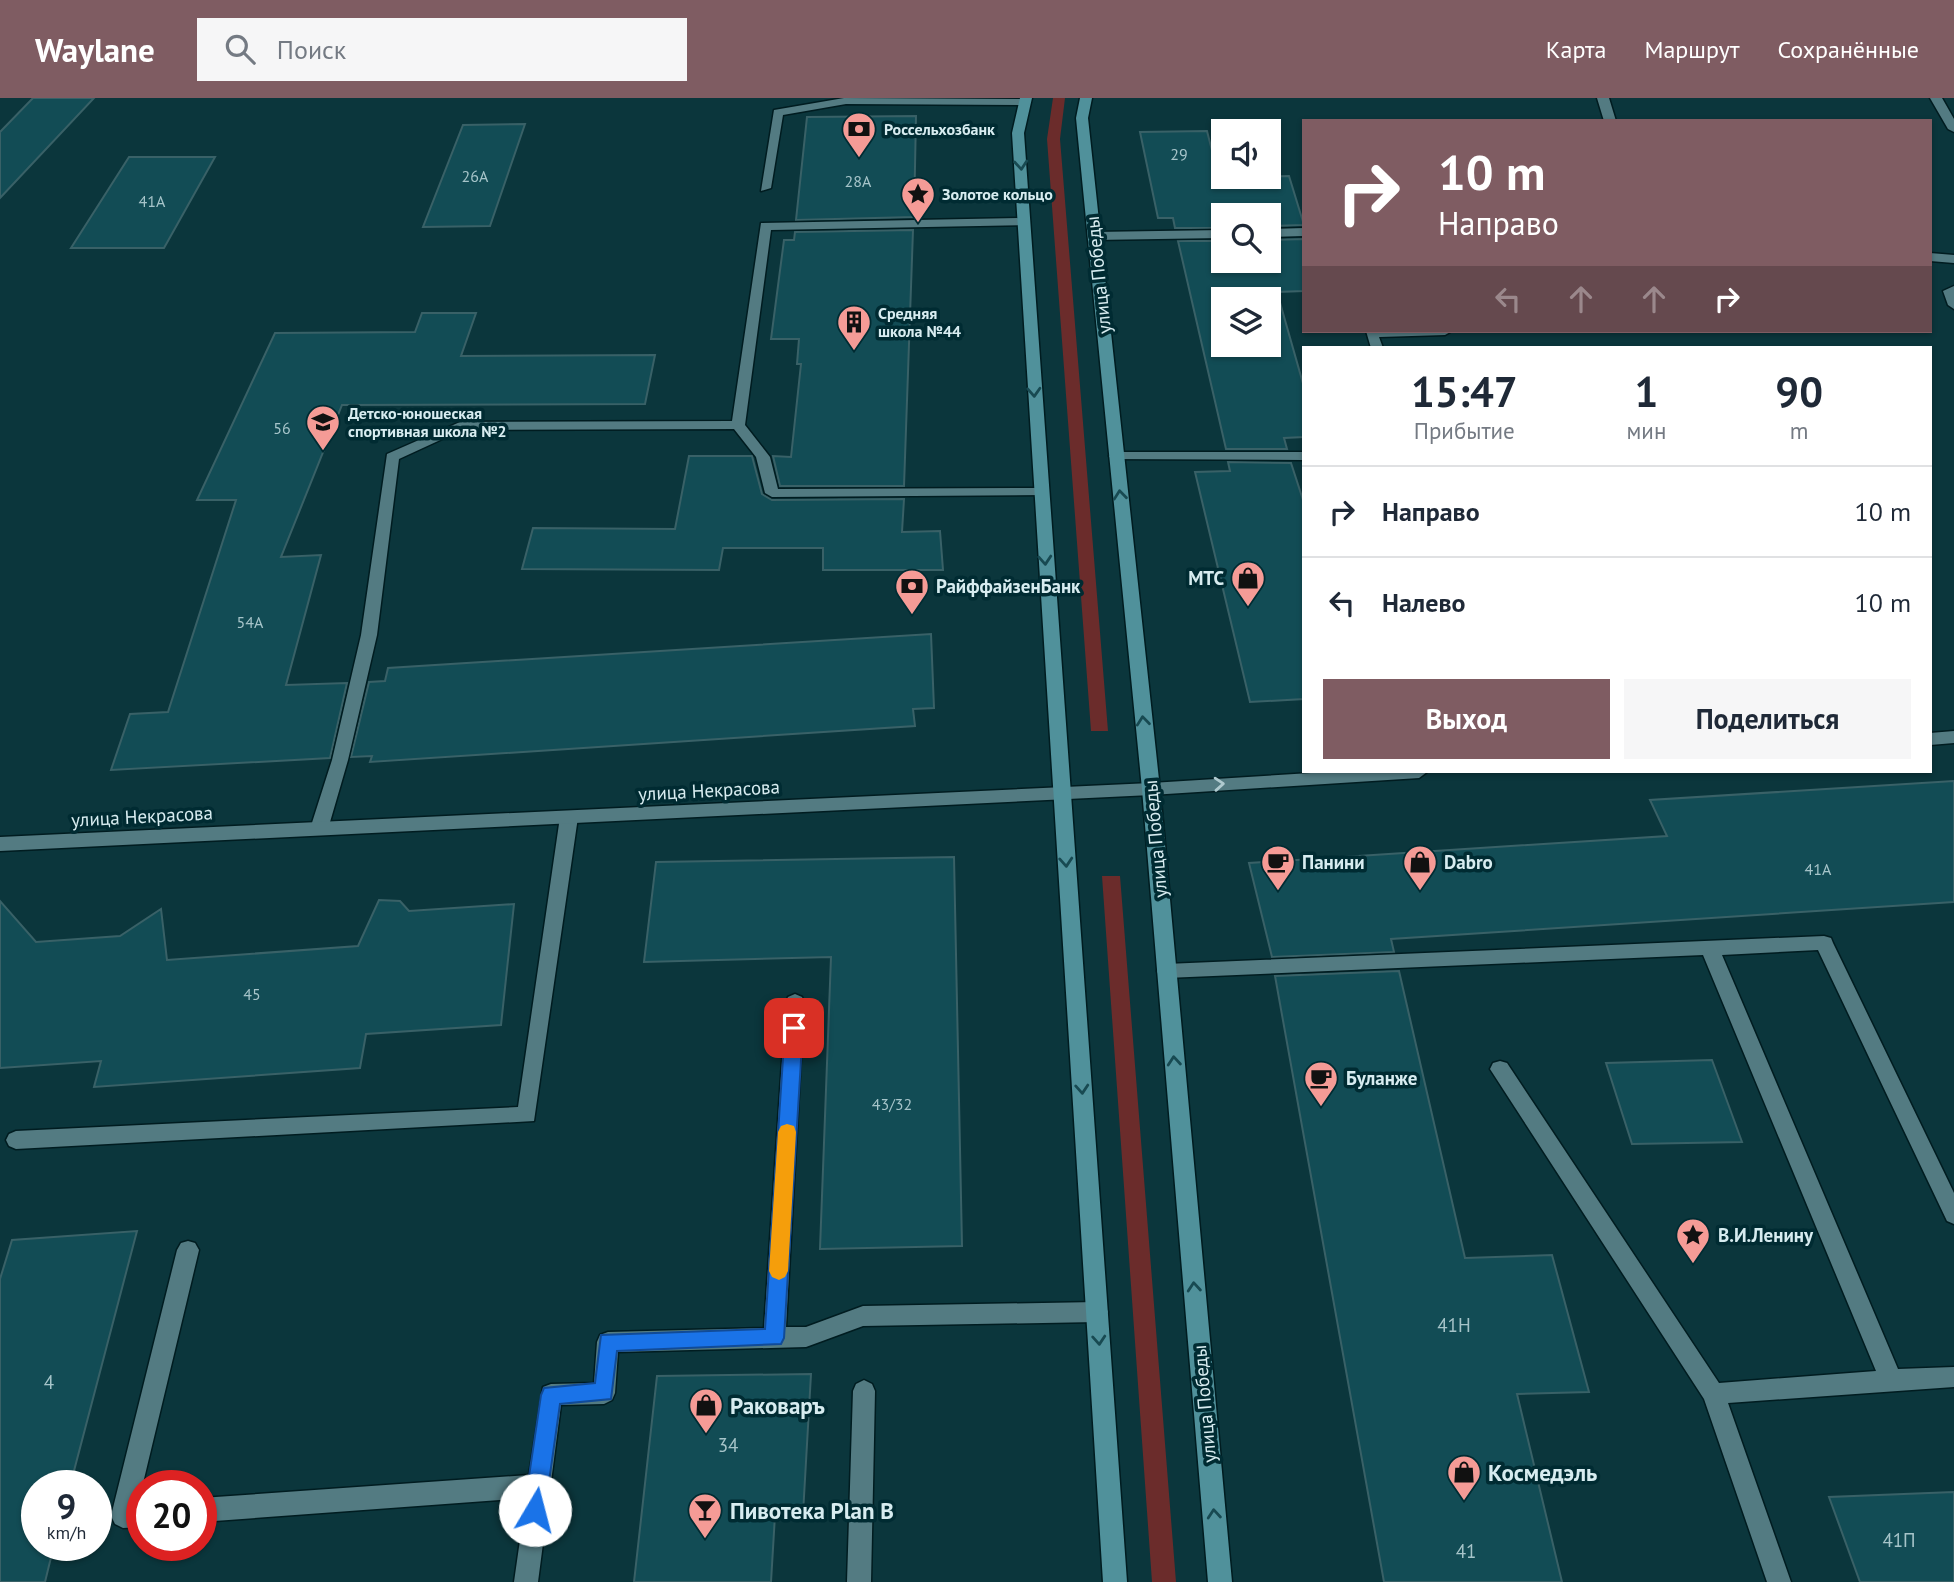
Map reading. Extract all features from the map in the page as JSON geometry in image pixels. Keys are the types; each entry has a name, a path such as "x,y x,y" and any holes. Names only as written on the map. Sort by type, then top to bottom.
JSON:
{"main road":[{"name":"улица Победы","path":"1086,98 1082,118 1151,789 1220,1582"},
{"path":"1025,100 1018,133 1115,1582"}],"street":[{"path":"1603,98 1608,119"},
{"path":"1936,98 1954,129"},
{"path":"765,188 778,112 846,100 1025,100"},
{"path":"1024,222 765,226 738,425 763,457 772,493 1040,492"},
{"path":"1281,233 1302,232"},
{"path":"1094,236 1211,234"},
{"path":"1932,257 1954,259"},
{"path":"1954,290 1949,291 1954,305"},
{"path":"319,829 340,760 369,635 392,457 460,426 738,425"},
{"path":"1116,456 1302,456"},
{"path":"1932,739 1954,737"},
{"name":"улица Некрасова","path":"0,844 1062,794 1403,773"},
{"path":"16,1140 527,1115 569,817"},
{"path":"1166,971 1824,943 1954,1215"},
{"path":"1710,949 1891,1380"},
{"path":"774,1338 795,1002"},
{"path":"1500,1069 1713,1394 1779,1582"},
{"path":"133,1470 188,1250"},
{"path":"526,1582 551,1395 604,1393 608,1342 806,1337 863,1316 1097,1312"},
{"path":"1713,1394 1954,1377"},
{"path":"859,1582 864,1391"},
{"path":"217,1509 538,1486"},
{"path":"126,1500 122,1516 126,1516"}],"shaded area":[{"path":"1053,98 1065,98 1060,139 1108,731 1091,731 1047,139"},
{"path":"1102,876 1120,876 1176,1582 1152,1582"}],"building":[{"path":"33,98 94,98 0,198 0,132"},
{"path":"916,116 914,217 796,220 807,117"},
{"path":"525,124 490,226 423,227 463,125"},
{"path":"1207,131 1211,147 1211,189 1281,189 1281,176 1289,176 1302,225 1281,226 1281,203 1211,203 1211,228 1175,228 1173,218 1158,218 1140,132"},
{"path":"129,157 215,157 164,248 71,248"},
{"name":"Средняя школа №44","path":"913,230 904,486 780,486 773,456 791,457 801,364 797,364 799,339 771,339 784,240 794,240 795,232"},
{"path":"1302,239 1302,291 1281,292 1281,287 1211,287 1211,357 1281,357 1281,306 1302,380 1302,437 1284,438 1287,449 1226,449 1178,241 1211,241 1211,273 1281,273 1281,240"},
{"path":"422,313 476,313 461,356 655,355 645,404 342,405 281,557 321,555 286,685 347,683 330,758 111,770 130,714 168,712 236,500 197,500 275,333 415,332"},
{"path":"689,456 752,456 762,494 772,500 904,499 902,532 940,531 943,570 823,570 823,548 723,548 719,570 522,569 533,528 675,529"},
{"path":"1228,462 1291,463 1302,497 1302,699 1250,702 1195,472 1230,471"},
{"path":"931,634 934,708 913,709 915,726 370,762 372,756 351,757 369,682 385,681 388,668"},
{"path":"1954,781 1954,902 1391,939 1394,952 1272,957 1249,863 1667,836 1650,800"},
{"path":"954,857 962,1246 820,1249 831,957 644,962 656,862"},
{"path":"379,900 400,901 409,911 514,904 501,1025 366,1034 360,1068 94,1087 101,1061 0,1068 0,901 36,942 120,936 161,909 167,960 358,946"},
{"path":"1399,971 1465,1258 1552,1255 1589,1392 1517,1394 1562,1582 1384,1582 1275,976"},
{"path":"1712,1060 1742,1142 1632,1144 1606,1063"},
{"path":"137,1231 74,1470 21,1470 21,1561 50,1561 45,1582 0,1582 0,1279 12,1240"},
{"path":"811,1374 803,1514 775,1515 771,1582 634,1582 657,1376"},
{"path":"1954,1492 1954,1582 1860,1582 1829,1497"}],"slow traffic":[{"path":"779,1271 787,1132"}],"place":[{"name":"Россельхозбанк","path":"859,159"},
{"name":"Золотое кольцо","path":"918,224"},
{"name":"Средняя школа №44","path":"854,352"},
{"name":"Детско-юношеская спортивная школа №2","path":"323,452"},
{"name":"МТС","path":"1248,608"},
{"name":"РайффайзенБанк","path":"912,616"},
{"name":"Панини","path":"1278,892"},
{"name":"Dabro","path":"1420,892"},
{"name":"Буланже","path":"1321,1108"},
{"name":"В.И.Ленину","path":"1693,1265"},
{"name":"Раковаръ","path":"706,1435"},
{"name":"Космедэль","path":"1464,1502"},
{"name":"Пивотека Plan B","path":"705,1540"}],"route":[{"path":"535,1510 551,1395 604,1393 608,1342 774,1338 794,1028"}]}
